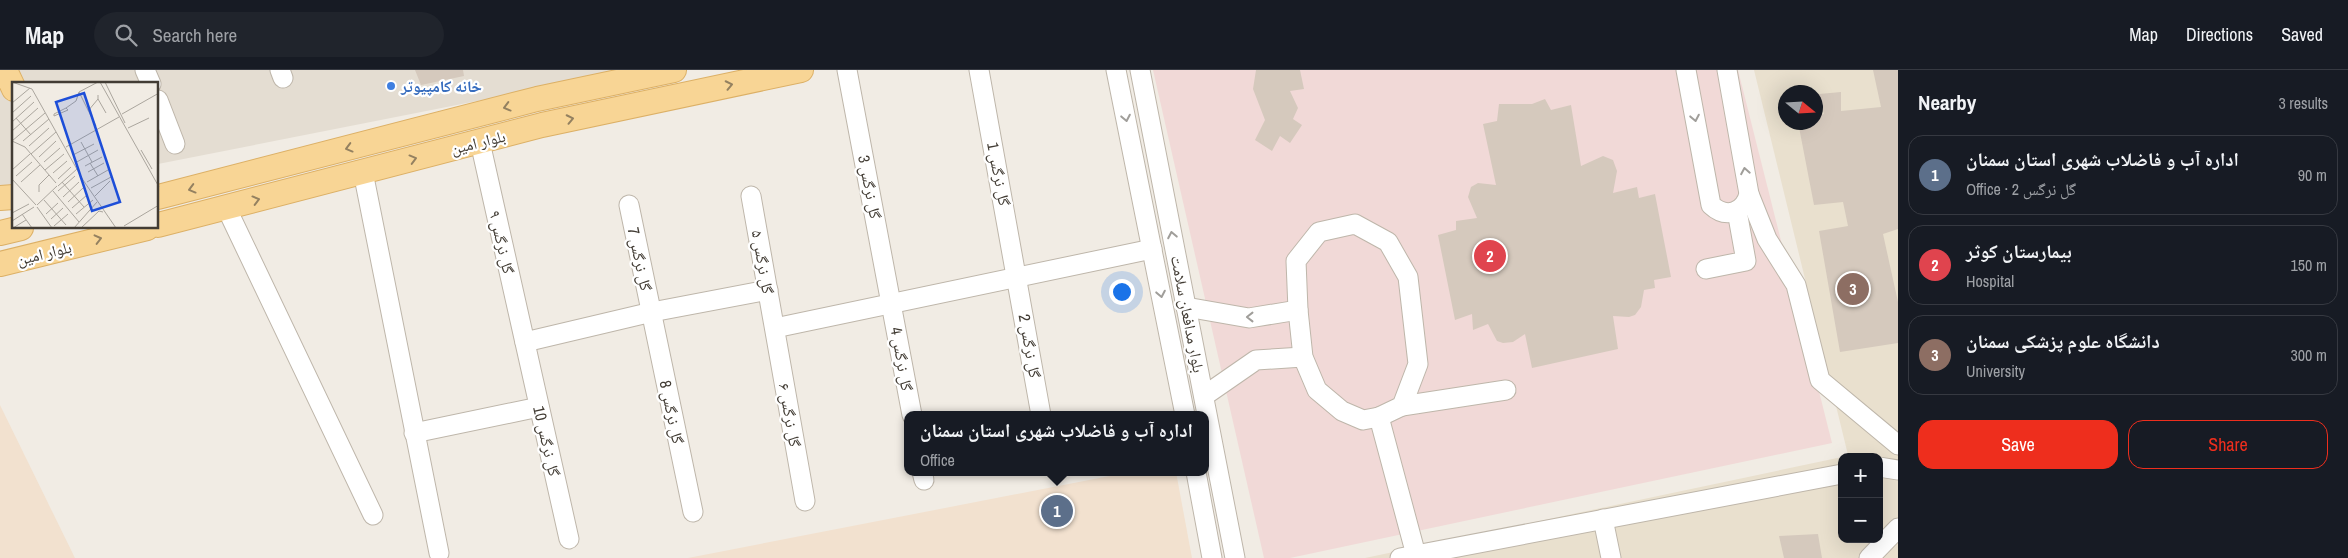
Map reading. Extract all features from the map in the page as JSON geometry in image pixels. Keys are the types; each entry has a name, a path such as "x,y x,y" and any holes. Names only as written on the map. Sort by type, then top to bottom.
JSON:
{"main road":[{"path":"4,70 12,85"},
{"name":"بلوار امین","path":"159,197 537,100 674,70"},
{"name":"بلوار امین","path":"159,225 542,126 801,70"},
{"path":"537,100 542,126"},
{"name":"بلوار امین","path":"0,232 16,229"},
{"name":"بلوار امین","path":"0,264 143,229"}],"street":[{"path":"145,70 150,82"},
{"name":"گل نرگس 3","path":"847,70 892,304"},
{"name":"گل نرگس 1","path":"979,70 1018,278"},
{"name":"بلوار مدافعان سلامت","path":"1116,70 1184,411"},
{"name":"بلوار مدافعان سلامت","path":"1140,70 1207,411"},
{"path":"1686,70 1711,205 1723,213 1737,211 1743,207 1749,194"},
{"path":"1727,70 1749,194 1767,239 1796,285 1820,380 1898,445"},
{"path":"159,103 175,144"},
{"name":"گل نرگس ۹","path":"480,142 525,342"},
{"path":"363,172 439,553"},
{"name":"گل نرگس ۵","path":"751,196 774,328"},
{"name":"گل نرگس 7","path":"629,205 652,312"},
{"path":"226,208 373,515"},
{"path":"1706,269 1746,262 1737,211"},
{"path":"1402,406 1418,364 1408,277 1388,242 1355,224 1319,232 1296,262 1298,310 1303,357 1317,390 1342,411 1363,420 1379,417 1402,406 1506,390"},
{"path":"774,328 1152,250"},
{"name":"گل نرگس 2","path":"1018,278 1040,411"},
{"path":"525,342 652,312 768,290"},
{"name":"گل نرگس 4","path":"892,304 911,411"},
{"path":"1186,307 1249,318 1298,310"},
{"name":"گل نرگس 8","path":"652,312 693,512"},
{"name":"گل نرگس ۶","path":"774,328 805,501"},
{"name":"گل نرگس 10","path":"525,342 569,540"},
{"path":"1204,396 1256,360 1303,357"},
{"path":"414,433 539,407"},
{"path":"1379,417 1408,557 1838,475"},
{"name":"بلوار مدافعان سلامت","path":"1209,423 1235,558"},
{"path":"1883,468 1898,470"},
{"path":"1196,476 1204,484 1212,484 1219,477"},
{"path":"1196,476 1212,558"},
{"path":"1603,519 1611,558"},
{"path":"1206,529 1213,522 1220,521 1229,524"},
{"path":"1869,558 1898,528"}],"shaded area":[{"path":"0,70 634,70 159,164 159,82 12,82 12,196 0,199"},
{"path":"1153,70 1738,70 1832,443 1290,558 1264,558"},
{"path":"1754,70 1898,70 1898,558 1365,558 1838,458 1838,543 1883,543 1883,453 1848,453"},
{"path":"0,405 75,558 0,558"},
{"path":"1109,476 1177,476 1192,558 688,558"}],"building":[{"path":"415,70 463,70 464,76 421,85"},
{"path":"1256,70 1300,70 1304,89 1290,91 1298,108 1293,119 1302,125 1290,143 1280,136 1272,151 1255,140 1265,120 1253,89"},
{"path":"1873,70 1898,70 1898,229 1883,234 1898,302 1898,343 1840,352 1819,231 1848,226 1843,202 1814,205 1800,130 1823,130 1823,94 1841,92 1841,111 1881,107"},
{"path":"1545,99 1551,110 1571,105 1581,166 1603,156 1613,160 1617,171 1613,193 1637,187 1639,198 1655,194 1671,277 1654,280 1655,288 1644,290 1641,307 1635,315 1629,317 1613,316 1618,349 1532,368 1525,334 1513,342 1503,343 1497,341 1488,324 1473,330 1472,314 1455,320 1438,235 1456,230 1456,221 1477,218 1468,197 1471,187 1478,183 1496,185 1483,124 1497,121 1499,104 1532,104"},
{"path":"1818,534 1822,558 1784,558 1779,536"}],"place":[{"name":"خانه کامپیوتر","path":"391,86"},
{"name":"بیمارستان کوثر","path":"1490,256"},
{"name":"دانشگاه علوم پزشکی سمنان","path":"1853,289"},
{"name":"اداره آب و فاضلاب شهری استان سمنان","path":"1057,511"}]}
